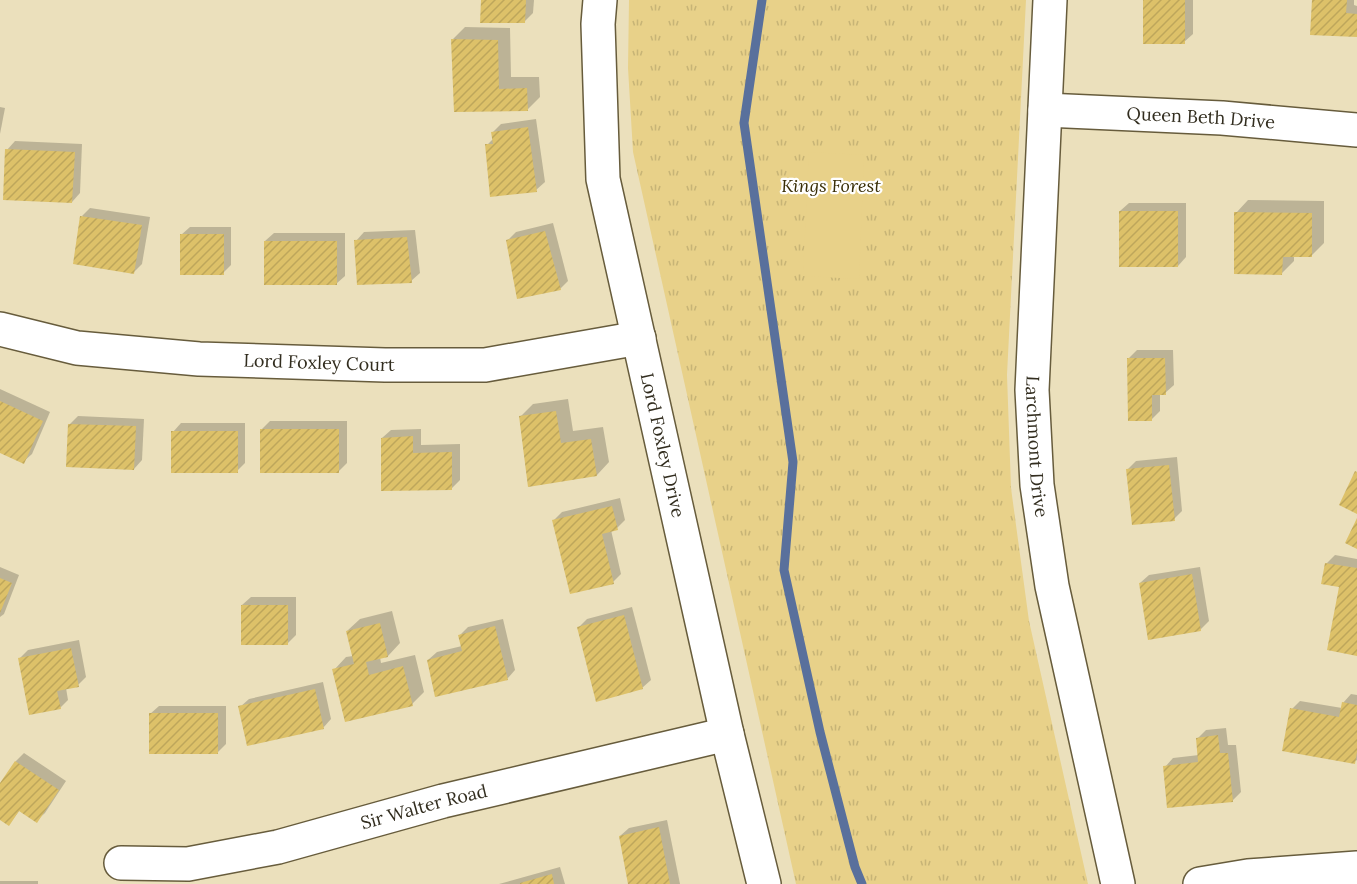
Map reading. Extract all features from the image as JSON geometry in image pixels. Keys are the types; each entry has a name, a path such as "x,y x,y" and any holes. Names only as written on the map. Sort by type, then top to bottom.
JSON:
{"street":[{"name":"Lord Foxley Drive","path":"600,0 598,24 603,179 727,734 764,884"},
{"name":"Larchmont Drive","path":"1050,0 1032,390 1037,485 1052,586 1118,884"},
{"name":"Queen Beth Drive","path":"1045,110 1222,118 1357,130"},
{"name":"Lord Foxley Court","path":"0,329 88,349 199,359 385,365 485,365 639,338"},
{"name":"Sir Walter Road","path":"121,863 188,864 278,847 443,801 727,734"},
{"path":"1200,884 1248,876 1357,868"}],"green space":[{"name":"Kings Forest","path":"629,0 1026,0 1007,375 1011,488 1029,621 1088,884 796,884 633,152 628,68"},
{"path":"809,152 864,155 859,279 803,276"}],"building":[{"path":"481,0 526,0 525,23 480,23"},
{"path":"1143,0 1185,0 1185,44 1143,44"},
{"path":"1312,0 1347,0 1346,13 1357,14 1357,37 1310,35"},
{"path":"451,39 498,40 499,89 527,88 528,111 454,112"},
{"path":"528,127 537,192 490,197 485,144 493,144 491,132"},
{"path":"5,149 75,152 72,203 3,200"},
{"path":"1119,211 1178,211 1178,267 1119,267"},
{"path":"1234,212 1312,213 1312,257 1283,257 1282,275 1234,274"},
{"path":"80,216 142,225 134,274 73,264"},
{"path":"545,231 561,290 517,299 506,240"},
{"path":"180,234 224,234 224,275 180,275"},
{"path":"407,237 412,283 357,285 354,240"},
{"path":"264,241 337,241 337,285 264,285"},
{"path":"1127,358 1165,358 1166,395 1152,395 1152,421 1128,421"},
{"path":"0,401 43,421 24,464 0,453"},
{"path":"556,411 561,443 591,439 597,476 528,487 519,416"},
{"path":"68,424 136,426 134,470 66,467"},
{"path":"260,429 339,429 339,473 260,473"},
{"path":"171,431 238,431 238,473 171,473"},
{"path":"413,436 413,453 452,452 452,490 381,491 381,438"},
{"path":"1169,465 1175,521 1132,525 1126,469"},
{"path":"1355,471 1357,472 1357,514 1339,505"},
{"path":"612,506 618,530 602,534 614,584 570,594 552,520"},
{"path":"1357,518 1357,549 1345,543"},
{"path":"1325,563 1357,568 1357,656 1327,650 1339,587 1321,584"},
{"path":"1192,574 1201,631 1148,640 1139,583"},
{"path":"0,578 12,583 0,613"},
{"path":"241,605 288,605 288,645 241,645"},
{"path":"624,615 643,689 596,702 577,627"},
{"path":"380,623 388,657 366,662 369,675 403,666 413,706 345,722 332,669 354,664 346,631"},
{"path":"495,626 508,680 435,697 427,660 462,651 458,635"},
{"path":"71,648 79,687 57,691 61,709 29,715 18,658"},
{"path":"315,689 324,729 247,746 238,706"},
{"path":"1342,702 1357,705 1355,764 1282,751 1290,708 1339,717"},
{"path":"149,713 218,713 218,754 149,754"},
{"path":"1218,735 1220,753 1228,753 1233,802 1167,808 1163,766 1198,762 1196,738"},
{"path":"15,761 59,790 37,823 19,811 9,826 0,820 0,783"},
{"path":"659,827 670,884 628,884 619,836"},
{"path":"552,874 554,884 520,884 520,883"}],"waterway":[{"path":"762,0 744,123 793,462 784,570 820,732 855,867 862,884"}]}
